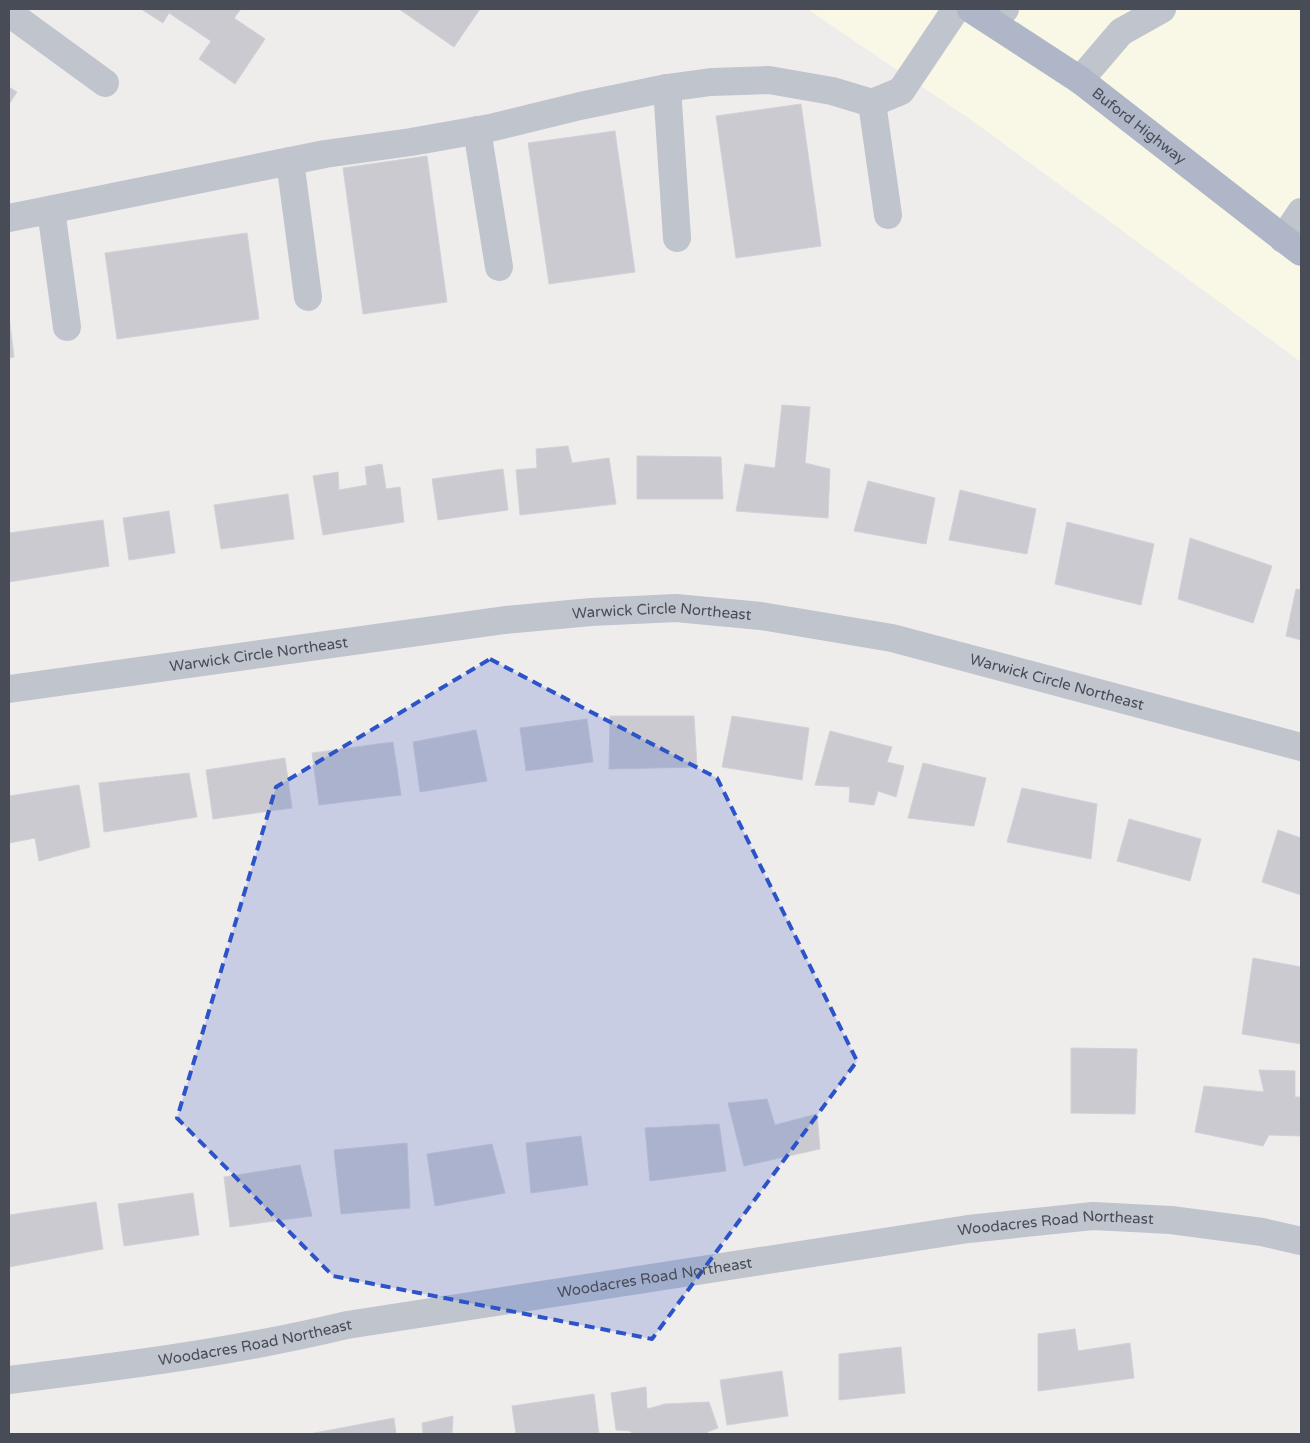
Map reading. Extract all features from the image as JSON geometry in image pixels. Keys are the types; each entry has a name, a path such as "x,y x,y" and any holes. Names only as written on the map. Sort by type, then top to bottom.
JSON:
{"main road":[{"name":"Buford Highway","path":"989,13 1080,80 1292,245"}],"street":[{"path":"9,218 290,161 477,130 650,90 712,82 769,80 832,91 872,103 901,91 956,9"},
{"path":"1080,80 1121,32 1162,9"},
{"path":"9,13 105,83"},
{"path":"667,88 677,238"},
{"path":"872,103 888,215"},
{"path":"477,130 498,267"},
{"path":"290,161 308,297"},
{"path":"51,210 67,326"},
{"path":"1292,245 1301,212"},
{"name":"Warwick Circle Northeast","path":"9,689 505,620 591,612 676,608 761,616 892,638 1301,747"},
{"name":"Woodacres Road Northeast","path":"9,1380 161,1361 309,1334 346,1325 987,1227 1093,1216 1170,1220 1262,1232 1301,1241"}],"highlighted area":[{"path":"490,659 717,778 857,1061 652,1339 333,1276 177,1118 276,787"}],"shaded area":[{"path":"807,9 1301,9 1301,362 974,122"}],"building":[{"path":"141,9 241,9 234,18 265,39 235,84 199,59 211,41 169,13 163,23"},
{"path":"399,9 480,9 454,47"},
{"path":"9,87 17,92 9,104"},
{"path":"801,104 821,246 736,258 716,116"},
{"path":"615,131 635,272 549,284 528,143"},
{"path":"427,156 447,302 363,314 343,168"},
{"path":"247,233 259,319 117,339 105,253"},
{"path":"9,317 14,357 9,358"},
{"path":"782,405 810,407 805,463 830,469 828,518 736,511 745,464 775,468"},
{"path":"568,446 572,463 609,458 616,504 520,515 516,470 537,468 536,449"},
{"path":"637,456 721,457 723,499 637,499"},
{"path":"382,464 386,489 400,487 404,522 323,535 313,476 338,472 339,490 367,485 365,467"},
{"path":"503,469 508,510 438,520 432,479"},
{"path":"868,481 935,498 926,544 854,531"},
{"path":"960,490 1036,509 1027,554 949,540"},
{"path":"288,494 294,539 221,549 214,505"},
{"path":"169,511 175,553 129,560 123,518"},
{"path":"103,520 109,566 9,582 9,533"},
{"path":"1067,522 1154,544 1141,605 1055,584"},
{"path":"1190,538 1272,566 1253,623 1178,599"},
{"path":"1296,589 1301,590 1301,640 1286,636"},
{"path":"610,716 694,716 697,767 609,769"},
{"path":"732,716 809,728 802,780 722,767"},
{"path":"587,719 593,762 526,771 520,728"},
{"path":"476,730 487,781 420,792 413,742"},
{"path":"830,731 892,747 887,762 904,766 896,797 878,791 874,805 849,802 850,787 815,785"},
{"path":"393,742 401,795 319,805 312,753"},
{"path":"285,758 292,808 213,819 206,770"},
{"path":"923,763 986,778 974,826 908,818"},
{"path":"189,773 197,817 104,832 99,783"},
{"path":"79,785 90,847 39,861 35,838 9,843 9,796"},
{"path":"1022,788 1097,804 1091,859 1007,842"},
{"path":"1129,819 1201,839 1190,881 1117,861"},
{"path":"1278,830 1301,838 1301,895 1262,882"},
{"path":"1253,958 1301,967 1301,1044 1242,1034"},
{"path":"1071,1048 1137,1049 1135,1114 1071,1113"},
{"path":"1259,1070 1295,1071 1295,1097 1301,1097 1301,1136 1269,1135 1263,1146 1195,1132 1204,1086 1264,1092"},
{"path":"767,1099 775,1125 817,1114 820,1149 744,1166 728,1103"},
{"path":"719,1124 726,1171 650,1181 645,1128"},
{"path":"581,1136 588,1185 531,1193 526,1143"},
{"path":"407,1143 410,1208 341,1214 334,1150"},
{"path":"492,1144 505,1193 435,1206 427,1154"},
{"path":"300,1165 312,1216 230,1227 224,1177"},
{"path":"193,1193 199,1235 124,1246 118,1204"},
{"path":"96,1202 103,1249 9,1267 9,1215"},
{"path":"1075,1329 1078,1351 1130,1343 1134,1378 1038,1391 1038,1334"},
{"path":"901,1347 905,1393 839,1400 839,1354"},
{"path":"782,1371 788,1416 727,1425 720,1380"},
{"path":"646,1387 647,1409 665,1404 709,1402 718,1428 707,1432 708,1434 633,1434 630,1431 616,1430 611,1393"},
{"path":"594,1394 599,1434 516,1434 512,1406"},
{"path":"453,1416 452,1434 423,1434 422,1423"},
{"path":"394,1418 396,1434 309,1434"}]}
